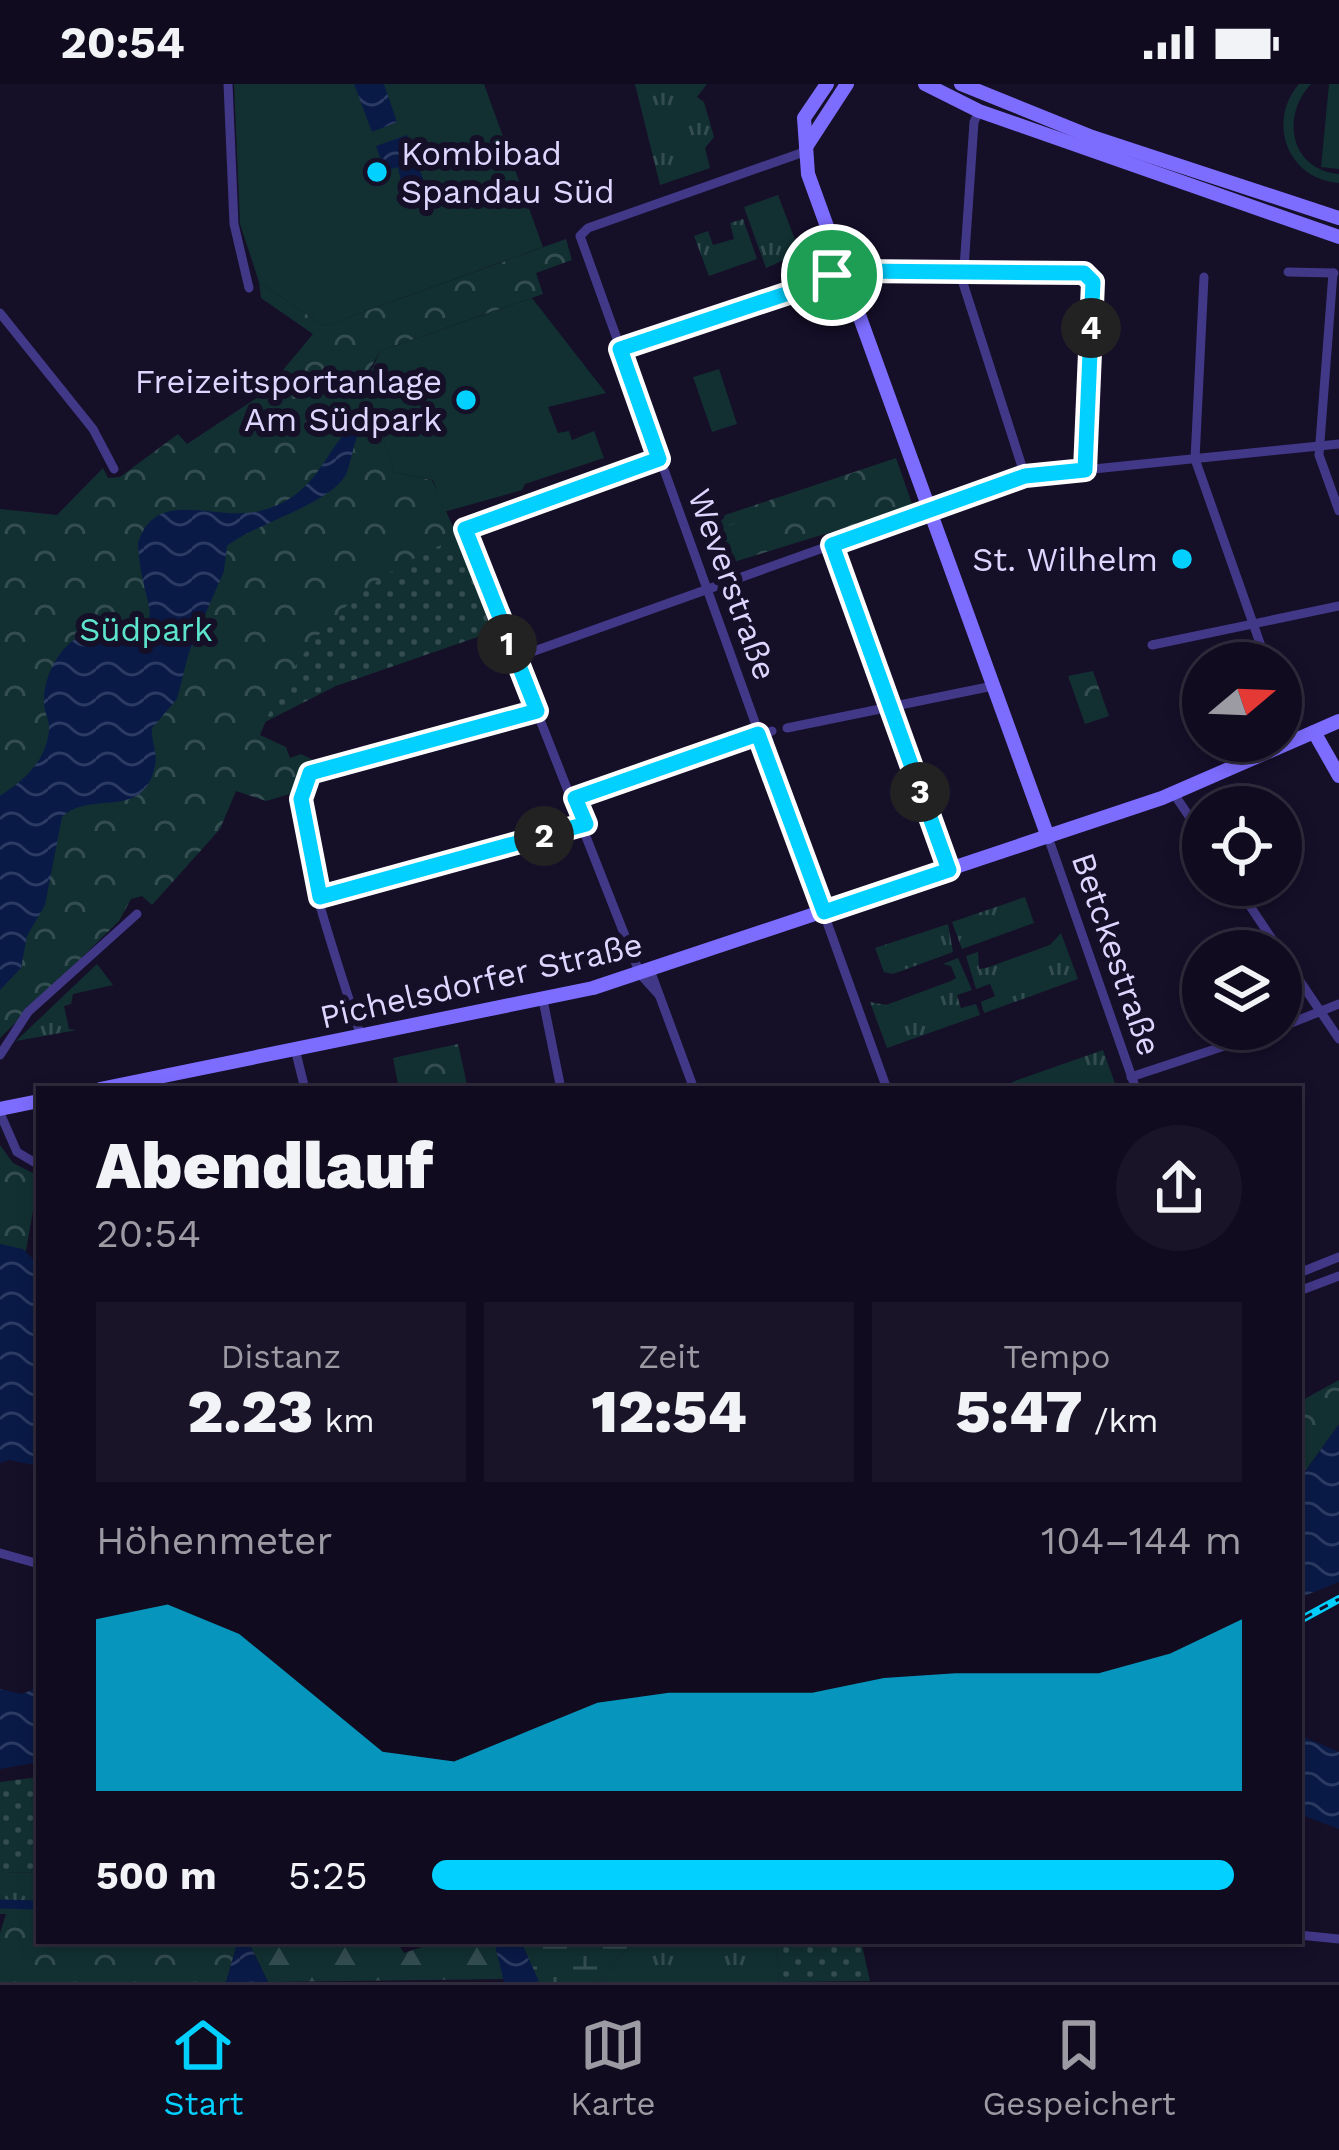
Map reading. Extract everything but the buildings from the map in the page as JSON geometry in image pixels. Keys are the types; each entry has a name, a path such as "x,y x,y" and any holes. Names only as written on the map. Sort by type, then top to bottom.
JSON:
{"street":[{"path":"228,84 234,224 249,288"},
{"path":"827,84 804,118 804,152 1048,837"},
{"path":"804,152 816,124 847,84"},
{"path":"926,84 980,111 1339,236"},
{"path":"962,84 1189,180 1339,218"},
{"path":"980,111 974,122 963,272 1025,476"},
{"name":"Weverstraße","path":"804,152 582,232 886,1086"},
{"path":"1288,272 1336,273 1320,446 1339,511"},
{"path":"620,349 844,273 1084,273 1093,282 1085,470"},
{"path":"1204,277 1195,459 1259,642"},
{"path":"0,313 93,429 114,469"},
{"path":"512,659 1025,476 1339,444"},
{"path":"659,459 465,529 512,659 575,798 645,972 659,995 693,1086"},
{"path":"832,545 949,870"},
{"path":"1152,646 1339,606"},
{"path":"787,728 993,686"},
{"path":"361,1037 320,897 301,799 304,781 320,768 537,711"},
{"name":"Pichelsdorfer Straße","path":"115,1086 543,1000 645,972 1174,794 1339,721"},
{"path":"575,798 772,731"},
{"path":"1314,732 1339,776"},
{"path":"1174,794 1182,806"},
{"path":"320,897 586,824"},
{"name":"Betckestraße","path":"1048,837 1135,1086"},
{"path":"0,1055 28,1012 137,914"},
{"path":"1302,984 1339,1040"},
{"path":"543,1000 560,1086"},
{"path":"1302,1019 1339,1004"},
{"path":"296,1049 303,1086"},
{"path":"1131,1077 1212,1050"},
{"path":"36,1102 0,1111 17,1152 36,1164"},
{"path":"1302,1272 1339,1257"},
{"path":"1302,1290 1339,1276"},
{"path":"0,1553 36,1563"},
{"path":"1302,1935 1339,1939"}],"green space":[{"name":"Kombibad Spandau Süd","path":"234,84 484,84 543,247 324,326 259,282 240,224"},
{"path":"635,84 707,84 697,97 704,102 714,137 705,148 710,168 660,185"},
{"path":"1299,84 1311,84 1296,111 1295,140 1310,163 1339,174 1339,183 1307,172 1288,147 1284,115"},
{"path":"1329,84 1339,84 1339,169 1321,167"},
{"path":"778,195 800,253 766,268 744,207"},
{"path":"743,219 757,259 709,276 694,236 708,231 713,245 734,239 730,223"},
{"name":"Südpark","path":"566,239 572,260 536,273 543,294 380,351 349,407 372,435 383,437 394,472 432,480 458,538 392,572 364,593 338,616 295,669 260,735 286,747 290,758 301,754 315,761 300,773 293,793 266,801 236,791 220,829 152,905 142,896 131,899 119,921 0,1038 0,509 57,515 103,468 108,478 120,477 178,434 187,444 263,394 313,334 261,298 259,282 324,326"},
{"name":"Freizeitsportanlage Am Südpark","path":"532,298 606,393 548,407 558,433 569,431 572,440 594,431 604,458 525,484 522,490 444,512 433,480 394,472 383,437 372,435 349,407 332,427 311,410 345,369 365,385 380,351"},
{"path":"719,369 737,424 712,432 693,377"},
{"path":"896,458 913,507 714,568 698,524"},
{"path":"763,514 773,542 723,559 713,531"},
{"path":"458,538 492,632 336,686 265,722 299,660 342,610 395,569"},
{"path":"1093,671 1109,716 1085,724 1068,676"},
{"path":"1025,897 1034,923 962,949 952,922"},
{"path":"948,924 953,952 893,974 884,972 875,948"},
{"path":"1061,933 1078,979 984,1013 981,1002 995,996 990,984 976,989 966,956 978,952 979,969 986,968 1050,945"},
{"path":"958,958 972,990 957,995 961,1008 976,1004 980,1015 887,1048 870,1002 886,1005 951,981 956,978 951,966 943,964"},
{"path":"97,964 113,985 73,994 71,1004 64,1006 69,1029 77,1030 16,1041"},
{"path":"458,1044 467,1086 398,1086 393,1058"},
{"path":"1103,1050 1116,1086 1014,1086 1012,1082"},
{"path":"0,1145 13,1163 36,1174 36,1193 26,1251 0,1244"},
{"path":"1339,1380 1339,1424 1306,1470 1302,1467 1302,1400"},
{"path":"36,1777 36,1873 0,1872 0,1782"},
{"path":"0,1872 36,1873 36,1914 0,1914"},
{"path":"6,1914 36,1914 36,1944 237,1944 226,1982 0,1982 0,1933"},
{"path":"249,1944 398,1944 404,1953 431,1944 495,1944 504,1979 268,1982"},
{"path":"631,1944 776,1944 779,1982 598,1982"},
{"path":"631,1944 598,1982 539,1982 523,1947"},
{"path":"862,1944 870,1981 779,1982 776,1945"}],"water":[{"path":"354,84 384,84 397,122 372,132"},
{"path":"407,135 430,198 406,206 398,167 385,171 376,146"},
{"path":"358,419 361,427 340,483 227,546 224,571 189,652 177,699 152,728 156,761 149,783 128,799 88,805 62,817 45,905 27,936 21,968 0,990 0,796 25,777 43,752 49,726 44,694 58,658 77,638 133,628 150,616 138,543 158,516 188,510 242,513 280,504 307,484"},
{"path":"0,1244 23,1249 33,1259 36,1252 36,1465 0,1463"},
{"path":"1339,1424 1339,1582 1302,1597 1302,1471"},
{"path":"36,1688 36,1763 0,1769 0,1689 22,1694"},
{"path":"1302,1736 1339,1752 1339,1829 1302,1815"},
{"path":"237,1944 249,1944 268,1982 226,1982"},
{"path":"495,1944 522,1944 539,1982 504,1982"}],"waterway":[{"path":"0,1904 36,1905"}],"railway":[{"path":"1304,1618 1339,1599"}],"place":[{"name":"Kombibad Spandau Süd","path":"377,172"},
{"name":"Freizeitsportanlage Am Südpark","path":"466,400"},
{"name":"St. Wilhelm","path":"1182,559"}],"route":[{"path":"855,271 1084,273 1093,282 1085,470 1025,476 832,545 949,870 824,912 758,734 575,798 586,824 320,897 301,799 310,773 537,711 512,659 465,529 659,459 620,349 832,275 855,271"}]}
